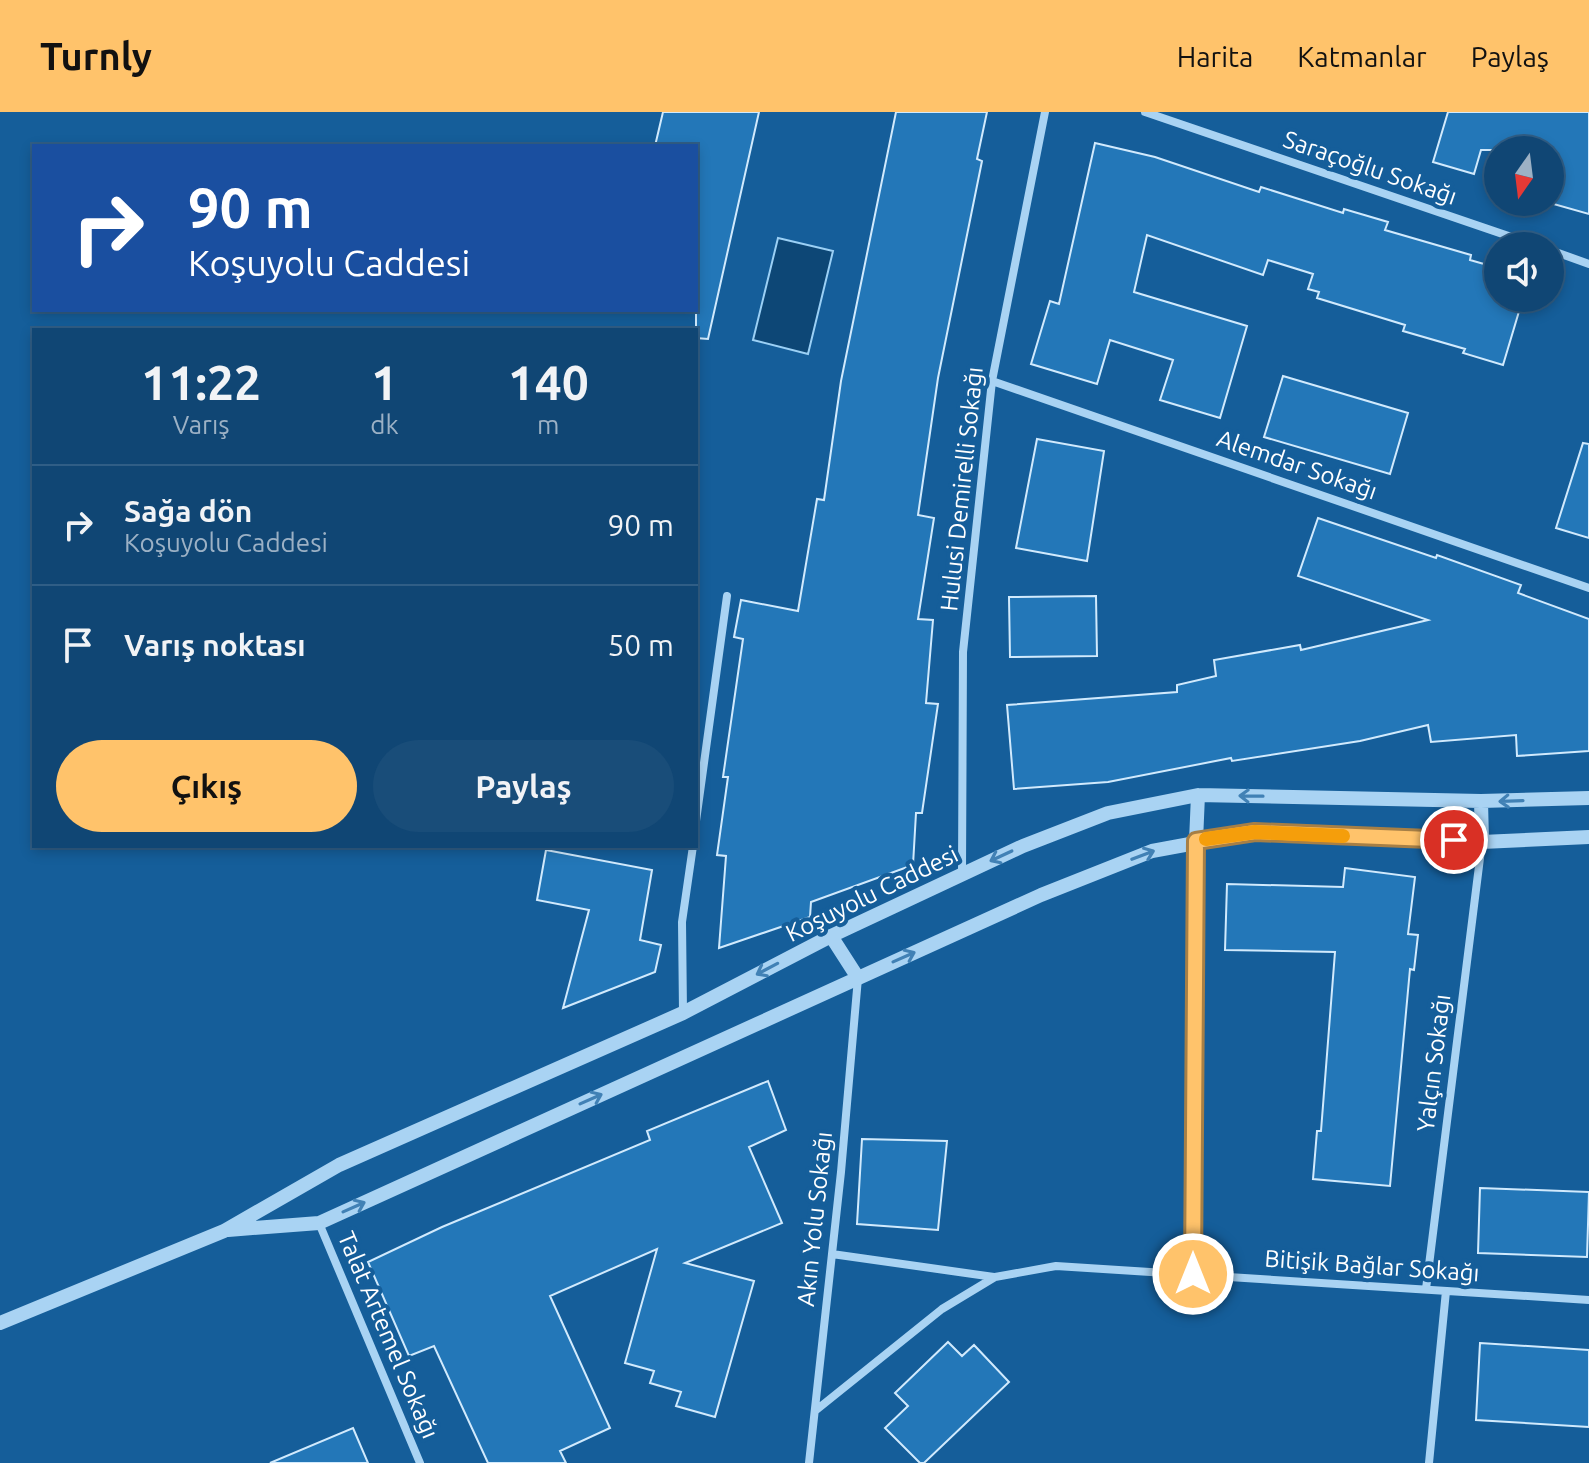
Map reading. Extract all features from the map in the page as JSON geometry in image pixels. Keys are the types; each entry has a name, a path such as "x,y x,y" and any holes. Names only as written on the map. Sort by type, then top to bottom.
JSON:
{"street":[{"name":"Hulusi Demirelli Sokağı","path":"962,874 963,652 992,381 1045,112"},
{"name":"Saraçoğlu Sokağı","path":"1145,112 1497,232"},
{"path":"1564,255 1589,264"},
{"name":"Alemdar Sokağı","path":"992,381 1589,588"},
{"path":"698,806 727,596"},
{"path":"1193,1274 1198,795"},
{"name":"Koşuyolu Caddesi","path":"0,1323 224,1231 339,1165 683,1013 831,936 1023,846 1108,813 1198,795 1481,801 1589,798"},
{"path":"1481,801 1482,842"},
{"name":"Koşuyolu Caddesi","path":"224,1231 319,1223 1041,895 1152,851 1255,832 1482,842 1589,837"},
{"name":"Yalçın Sokağı","path":"1426,1289 1482,842"},
{"path":"683,1013 682,922 693,848"},
{"path":"831,936 858,978"},
{"name":"Akın Yolu Sokağı","path":"809,1463 858,978"},
{"name":"Talat Artemel Sokağı","path":"319,1223 420,1463"},
{"path":"832,1254 995,1277"},
{"name":"Bitişik Bağlar Sokağı","path":"815,1411 942,1309 995,1277 1056,1266 1589,1300"},
{"path":"1429,1463 1446,1291"}],"water":[{"path":"778,238 833,251 808,354 753,340"}],"building":[{"path":"663,112 759,112 708,339 698,338 696,328 698,144 655,144"},
{"path":"896,112 987,112 977,159 982,161 938,378 918,515 934,518 918,619 933,620 926,703 938,704 922,813 916,813 913,865 811,902 810,917 719,948 726,856 717,855 728,777 723,777 743,639 734,637 741,600 798,611 817,499 824,500 841,381"},
{"path":"1448,112 1589,112 1589,214 1564,207 1564,136 1484,136 1484,150 1481,150 1474,174 1433,162"},
{"path":"1095,143 1155,157 1259,192 1261,187 1343,213 1344,209 1388,222 1385,230 1471,255 1470,260 1484,264 1484,312 1519,312 1503,365 1463,353 1465,349 1403,331 1405,325 1317,298 1319,292 1308,289 1313,274 1268,260 1263,275 1147,235 1134,292 1247,326 1220,418 1160,400 1173,360 1110,340 1097,384 1031,364 1050,301 1059,304"},
{"path":"1283,376 1408,413 1390,474 1264,437"},
{"path":"1037,439 1104,451 1087,561 1016,548"},
{"path":"1583,443 1589,444 1589,538 1556,528"},
{"path":"1318,518 1521,585 1518,593 1589,619 1589,751 1517,756 1516,735 1431,742 1428,725 1360,741 1232,761 1231,758 1108,782 1014,789 1007,705 1177,692 1177,685 1216,676 1214,660 1300,645 1301,650 1428,620 1298,576"},
{"path":"1096,596 1097,656 1010,657 1009,597"},
{"path":"546,850 652,870 640,940 661,945 655,972 563,1008 589,910 537,900"},
{"path":"1345,868 1415,877 1408,934 1418,935 1414,970 1410,969 1390,1186 1313,1179 1317,1131 1321,1131 1335,952 1225,950 1227,884 1343,887"},
{"path":"768,1081 786,1130 749,1147 782,1223 685,1263 754,1281 715,1417 676,1406 681,1392 650,1383 654,1371 625,1363 657,1249 550,1296 610,1428 560,1451 566,1463 488,1463 434,1346 409,1356 368,1262 442,1227 650,1140 647,1131"},
{"path":"862,1139 947,1141 938,1230 857,1224"},
{"path":"1480,1188 1589,1192 1587,1257 1478,1253"},
{"path":"948,1342 962,1356 974,1345 1009,1382 924,1463 920,1463 885,1428 908,1406 895,1393"},
{"path":"1480,1343 1589,1350 1589,1427 1476,1420"},
{"path":"353,1428 368,1463 270,1463"}],"slow traffic":[{"path":"1206,839 1255,832 1343,836"}],"route":[{"path":"1193,1274 1196,841 1255,832 1454,840"}]}
